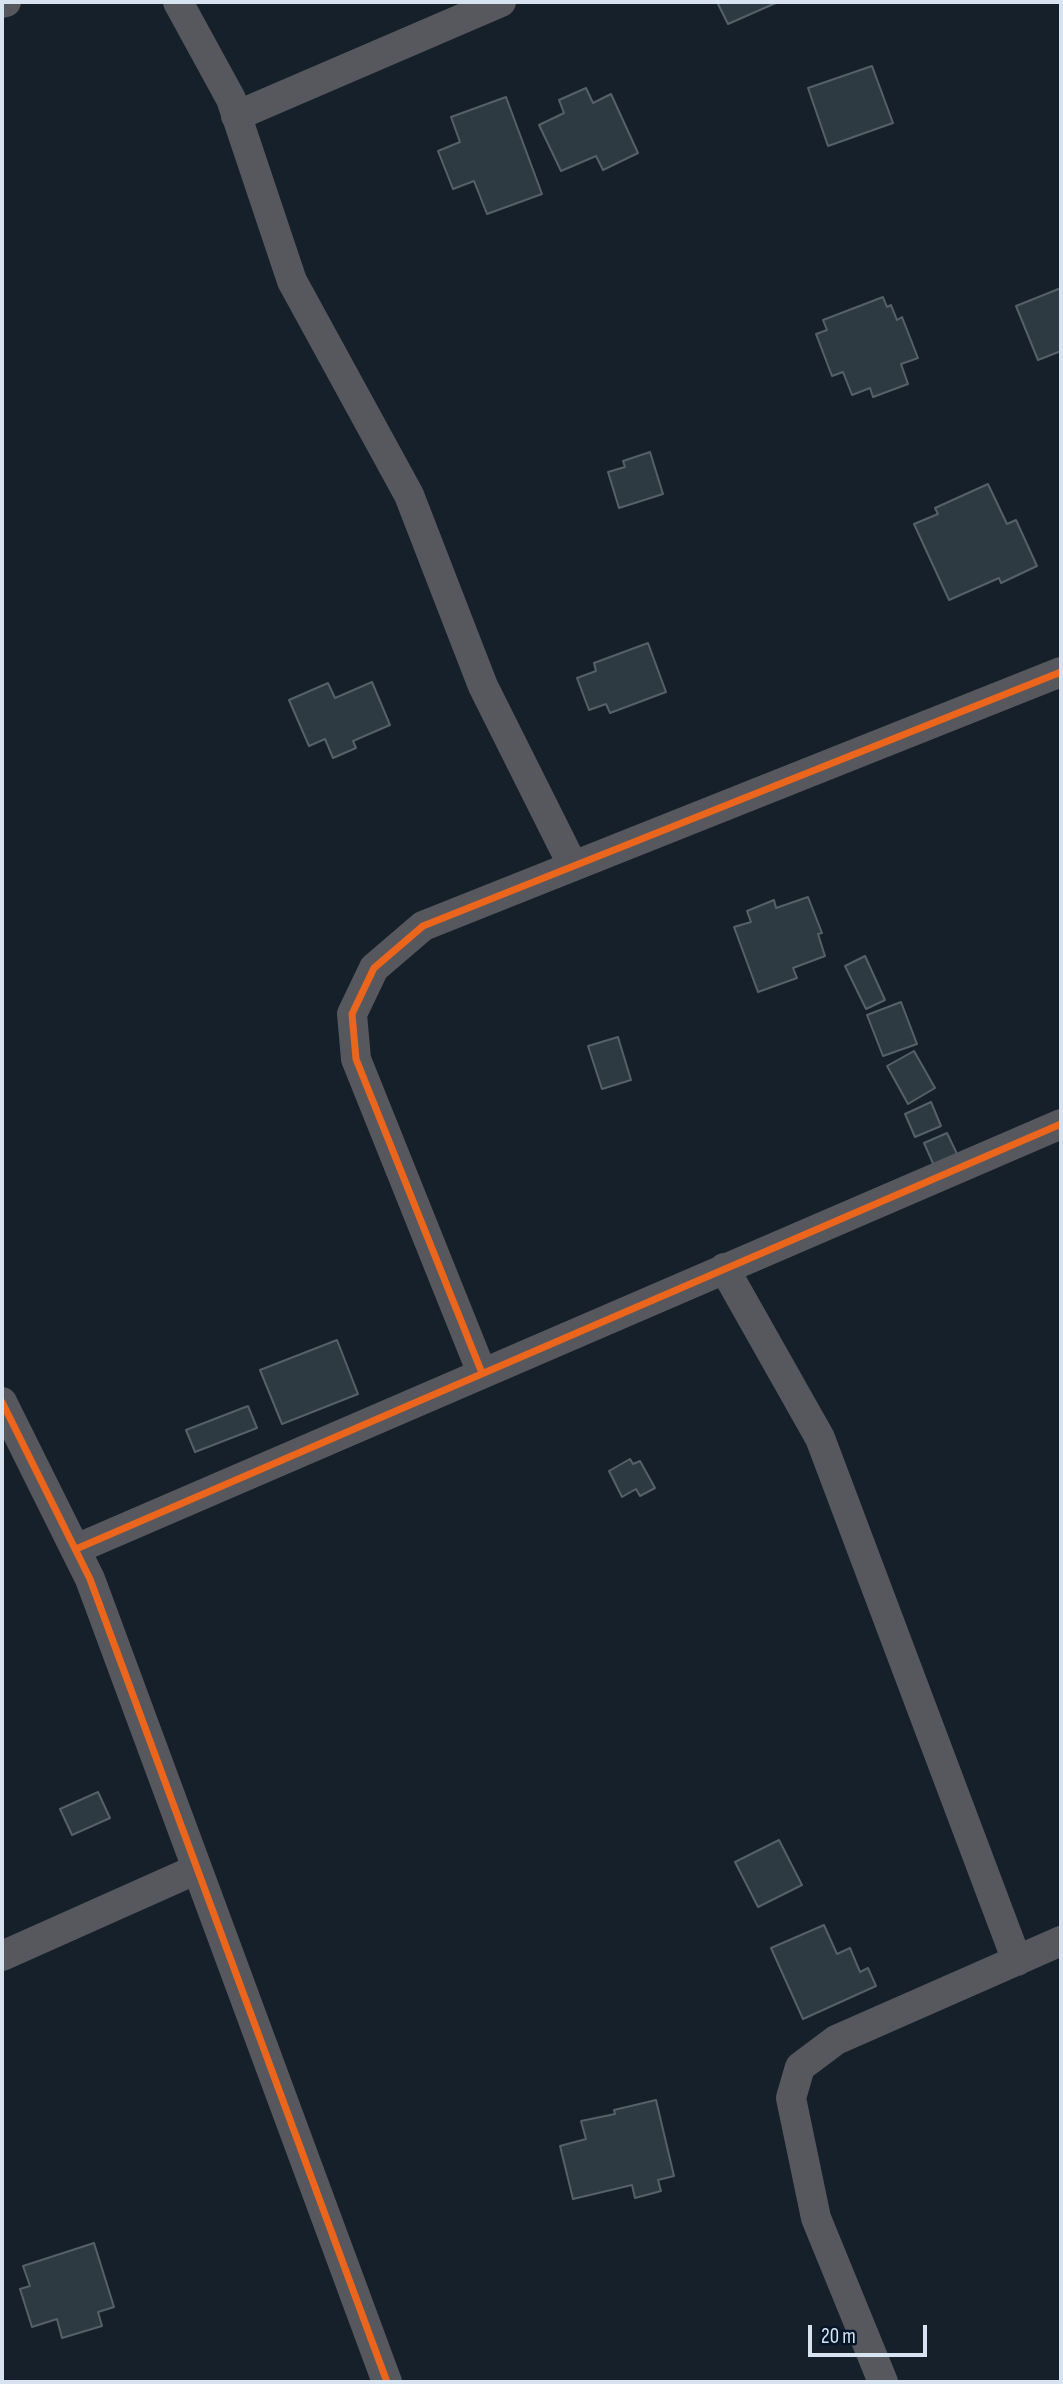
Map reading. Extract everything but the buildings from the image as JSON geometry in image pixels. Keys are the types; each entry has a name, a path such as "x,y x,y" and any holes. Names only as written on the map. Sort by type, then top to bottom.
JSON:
{"street":[{"path":"178,2 231,99 292,281 410,495 483,686 573,866"},
{"path":"236,116 501,2"},
{"path":"482,1373 356,1059 352,1014 374,968 423,926 1061,671"},
{"path":"76,1549 1061,1124"},
{"path":"724,1268 820,1438 1017,1961"},
{"path":"2,1402 90,1579 387,2382"},
{"path":"2,1956 197,1869"},
{"path":"883,2382 816,2218 791,2098 800,2067 836,2040 1061,1941"}],"cycle path":[{"path":"482,1373 356,1059 352,1014 374,968 423,926 1061,672"},
{"path":"76,1549 1061,1124"},
{"path":"2,1402 90,1579 387,2382"}]}
